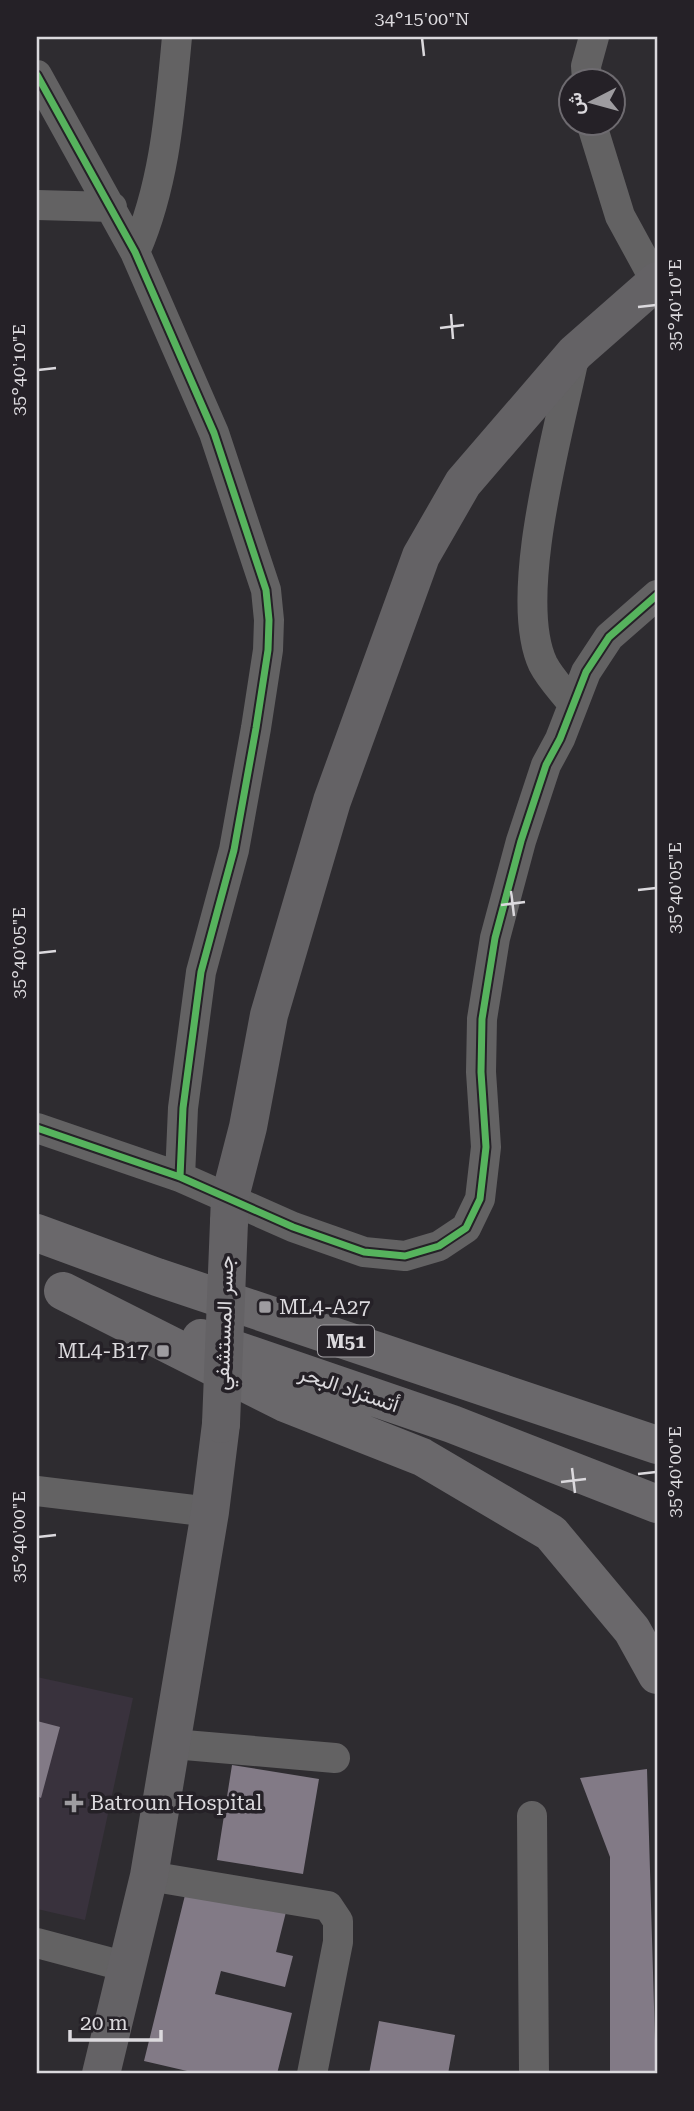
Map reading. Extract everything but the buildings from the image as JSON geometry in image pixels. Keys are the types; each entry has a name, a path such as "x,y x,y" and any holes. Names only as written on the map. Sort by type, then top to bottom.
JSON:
{"highway":[{"name":"أتستراد البحر","path":"37,1233 170,1281 657,1445"},
{"name":"أتستراد البحر","path":"50,1287 452,1424 657,1504"},
{"path":"50,1287 285,1403 422,1457 551,1533 632,1630 657,1675"}],"main road":[{"name":"جسر المستشفي","path":"101,2074 149,1877 211,1512 221,1424 230,1209 269,1016 324,828 421,556 463,483 575,353 657,281"}],"street":[{"path":"135,252 150,218 159,185 177,37"},
{"path":"586,66 594,37"},
{"path":"37,75 135,252 214,433 266,590 270,620 256,728 234,850 201,972 183,1108 180,1177"},
{"path":"596,136 620,216 657,281"},
{"path":"37,205 112,207"},
{"path":"572,703 543,664 534,620 541,520 575,353"},
{"path":"37,1128 180,1177 230,1209 293,1227 364,1252 405,1256 439,1246 466,1228 480,1199 486,1147 481,1072 482,1019 495,937 538,790 586,672 609,637 657,595"},
{"path":"37,1491 211,1512"},
{"path":"173,1744 335,1758"},
{"path":"532,1816 534,2074"},
{"path":"149,1877 328,1906 338,1921 338,1942 313,2074"},
{"path":"37,1943 127,1967"}],"shaded area":[{"name":"Batroun Hospital","path":"37,1677 133,1698 85,1920 37,1909"}],"cycle path":[{"path":"37,75 135,252 214,433 266,590 268,650 234,850 201,972 183,1108 180,1177"},
{"path":"37,1128 180,1177 293,1227 364,1252 405,1256 439,1246 466,1228 480,1199 486,1147 481,1072 482,1019 495,938 521,841 546,765 560,739 586,672 609,637 657,595"}],"place":[{"name":"ML4-A27","path":"265,1307"},
{"name":"ML4-B17","path":"163,1351"},
{"name":"Batroun Hospital","path":"74,1803"}]}
